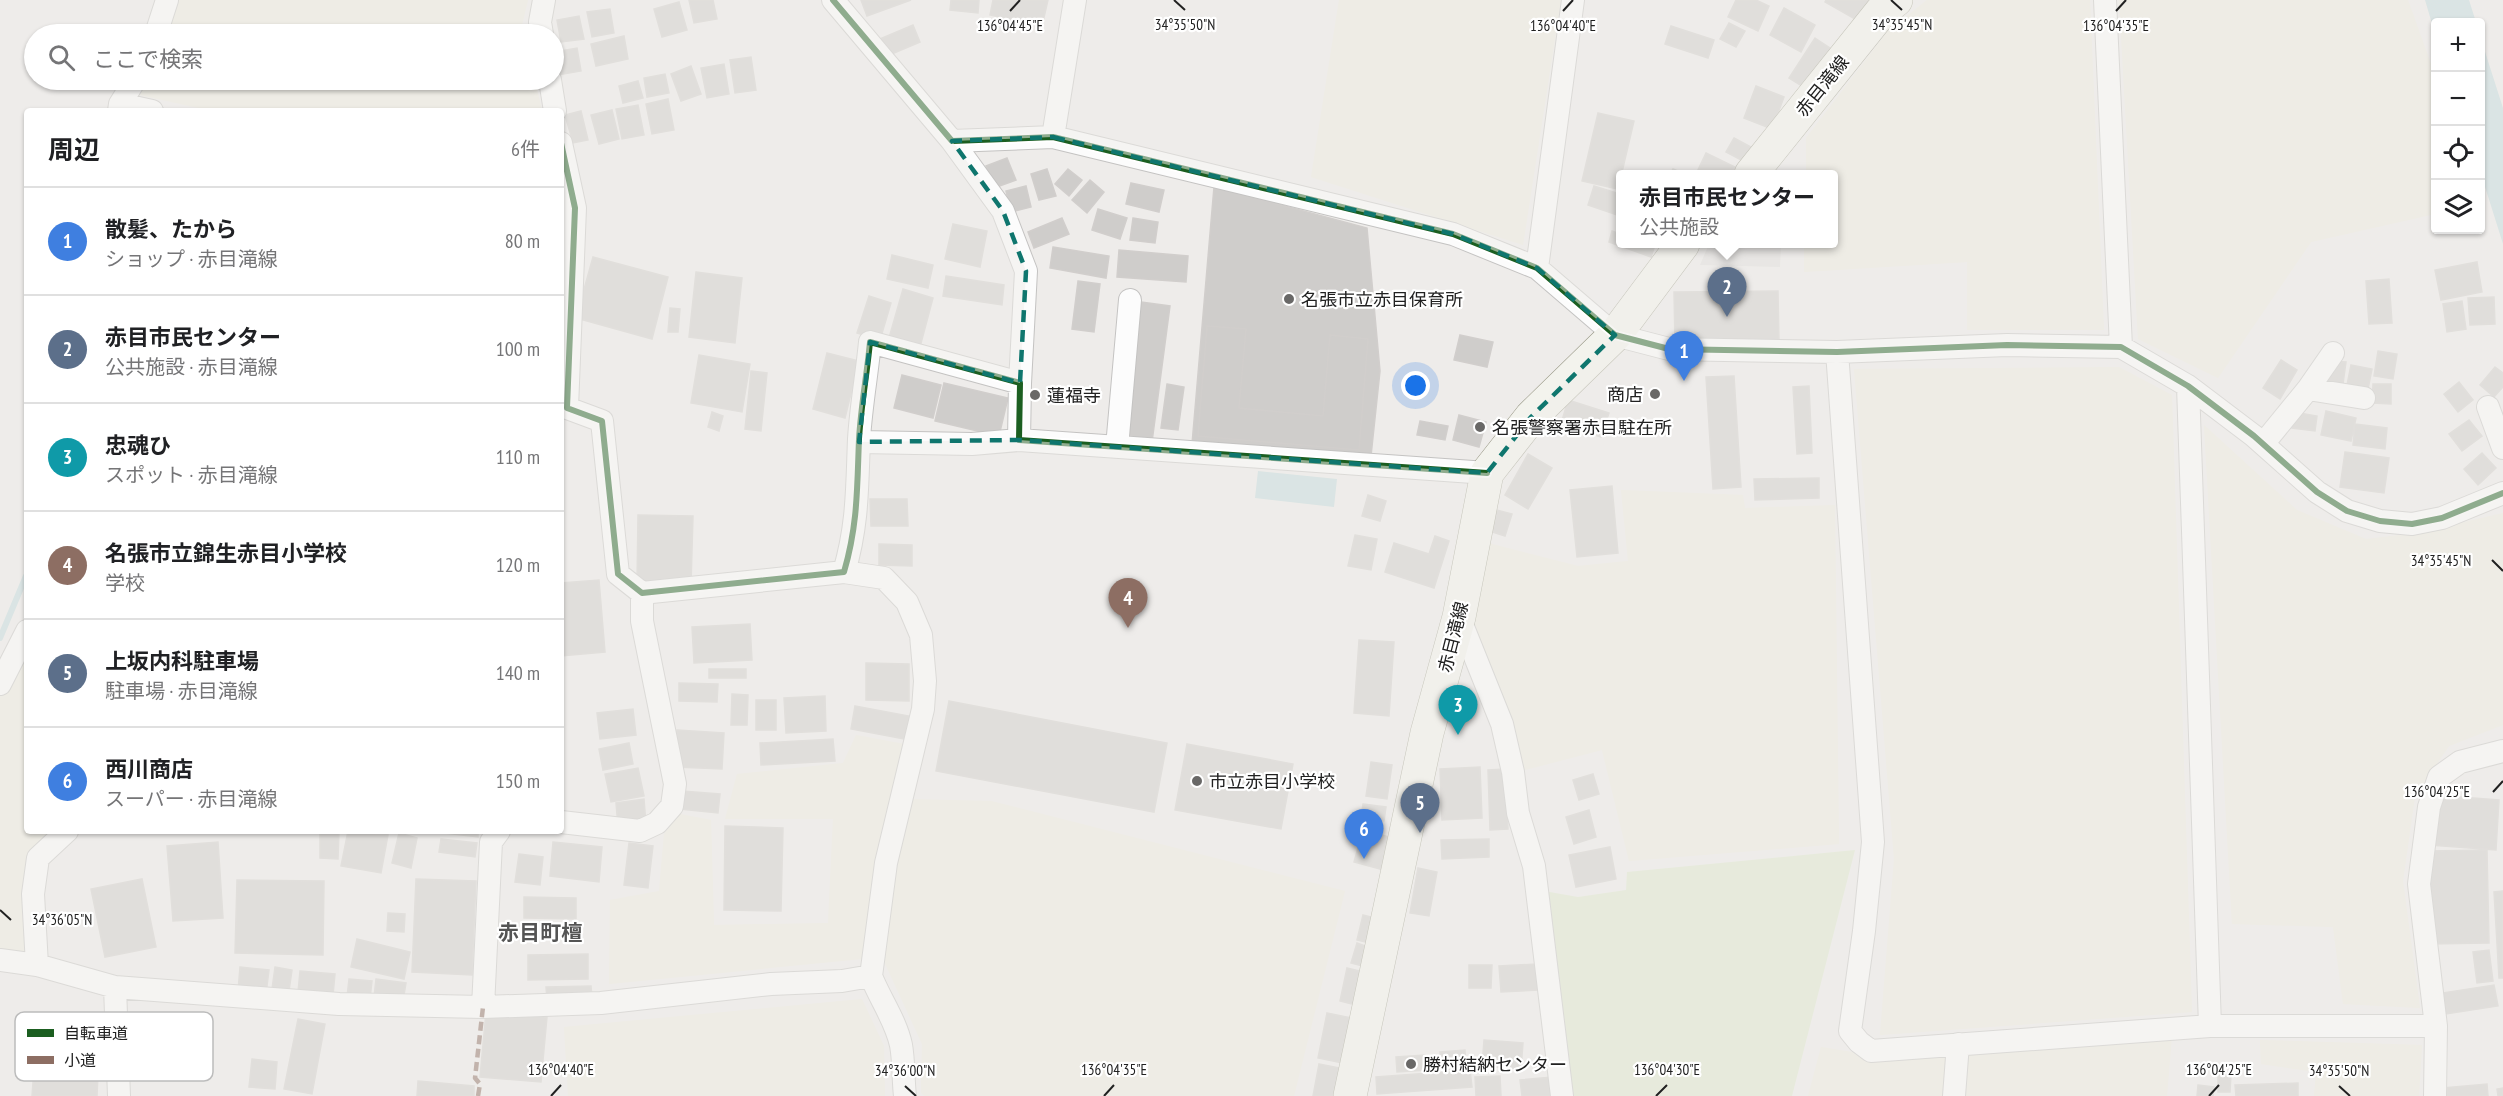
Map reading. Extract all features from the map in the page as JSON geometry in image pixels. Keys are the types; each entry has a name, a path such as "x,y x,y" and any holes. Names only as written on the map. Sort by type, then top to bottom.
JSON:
{"main road":[{"name":"赤目滝線","path":"1754,170 1881,12 1896,0"},
{"name":"赤目滝線","path":"1350,1096 1427,734 1459,617 1487,473 1531,417 1615,335 1679,248"}],"street":[{"path":"159,24 167,0"},
{"path":"540,24 544,0"},
{"path":"833,0 952,141 1003,211 1026,271 1019,440"},
{"path":"1053,137 1075,0"},
{"path":"1537,268 1573,0"},
{"path":"2105,0 2121,347"},
{"path":"120,107 129,90"},
{"path":"552,90 555,108"},
{"path":"952,141 1053,137 1453,234 1537,268 1615,335 1669,349 1837,352 2007,345 2121,347 2188,386 2263,444 2317,492 2347,511 2380,521 2412,524 2442,518 2503,493"},
{"path":"564,171 568,209 567,408 602,421 618,574 642,593 844,572 884,578 907,602 921,635 925,681 923,710 886,863 871,976 901,1044 905,1096"},
{"path":"1117,447 1130,300"},
{"path":"844,572 853,541 859,488 859,442 870,342 1020,383"},
{"path":"1837,352 1874,842 1850,1031 1859,1042 1871,1051 2210,1026 2436,1026"},
{"path":"2263,444 2308,389 2333,353"},
{"path":"2188,386 2210,1026"},
{"path":"2308,389 2364,398"},
{"path":"2488,407 2503,448"},
{"path":"859,442 972,444 1019,440 1487,473"},
{"path":"564,822 640,831 657,823 672,806 675,784 642,621 642,593"},
{"path":"1459,617 1502,724 1513,772 1518,813 1534,866 1562,1096"},
{"path":"0,684 24,637"},
{"path":"2435,1096 2436,1026 2419,884 2429,807 2439,777 2460,762 2503,751"},
{"path":"37,965 33,894 38,858 64,834"},
{"path":"483,1007 492,842 497,834"},
{"path":"0,960 37,965 116,987 339,1004 483,1007 601,1003 771,984 842,981 871,976"},
{"path":"116,987 117,1012"},
{"path":"1954,1096 1958,1044"},
{"path":"119,1081 119,1096"}],"highlighted area":[{"path":"1053,137 1453,234 1537,268 1615,335 1531,417 1487,473 1019,440 859,442 870,342 1020,383 1026,271 1003,211 952,141"}],"shaded area":[{"path":"175,0 528,0 522,24 166,24"},
{"path":"1339,0 1561,0 1523,245 1311,177"},
{"path":"1927,0 2090,0 2104,330 1967,330 1967,262 1804,272 1804,248 1838,248 1838,170 1806,170 1806,138 1888,31"},
{"path":"2119,0 2408,0 2431,64 2431,215 2311,242 2218,378 2138,339"},
{"path":"142,90 537,90 541,108 198,108 140,95"},
{"path":"1707,248 1781,248 1780,267 1700,265"},
{"path":"2119,367 2172,395 2192,1012 1880,1035 1894,859 1854,369"},
{"path":"2204,425 2297,510 2366,539 2417,533 2503,513 2503,725 2449,746 2415,796 2403,881 2420,1008 2343,1004 2333,927 2232,924"},
{"path":"1621,490 1743,495 1745,508 1835,505 1839,844 1629,861 1602,750 1521,771 1474,634 1484,542 1578,566 1628,561"},
{"path":"24,650 24,834 53,834 32,853 29,958 0,954 0,695"},
{"path":"856,735 920,747 905,799 991,801 1345,891 1294,1096 925,1096 921,1093 922,1044 882,957 609,984 610,900 659,891 664,834 680,814 711,820 714,925 828,923 833,819 725,819 737,774 843,763"},
{"path":"862,999 884,1046 885,1096 568,1096 564,1027"},
{"path":"2172,1035 2167,1096 1808,1096 1821,1047 1895,1059"},
{"path":"2260,1040 2422,1045 2419,1096 2314,1096 2316,1072 2261,1064"}],"green space":[{"path":"1855,850 1792,1096 1569,1096 1544,891 1578,897 1626,890 1627,872"}],"water":[{"path":"2425,0 2469,0 2475,18 2431,18 2431,20"},
{"path":"2485,52 2503,108 2503,244 2485,187"},
{"path":"1258,471 1337,479 1334,507 1255,498"}],"building":[{"path":"689,0 713,0 717,19 694,23"},
{"path":"861,0 911,0 867,16"},
{"path":"951,0 979,0 978,13 950,10"},
{"path":"993,0 1048,0 1042,26 990,15"},
{"path":"1736,0 1756,0 1769,6 1758,31 1728,17"},
{"path":"1826,0 1875,0 1862,23 1825,2"},
{"path":"679,2 687,30 662,37 654,9"},
{"path":"1784,8 1815,25 1801,52 1770,35"},
{"path":"610,9 614,33 592,37 587,12"},
{"path":"579,16 584,39 564,42 564,24 558,24 557,20"},
{"path":"1729,23 1745,31 1736,47 1720,39"},
{"path":"913,25 920,42 887,56 880,39"},
{"path":"1671,26 1714,40 1708,58 1665,44"},
{"path":"624,36 628,59 596,66 591,44"},
{"path":"1815,38 1830,48 1805,88 1789,78"},
{"path":"577,48 581,71 564,74 564,50"},
{"path":"751,57 756,90 735,93 730,60"},
{"path":"724,64 729,94 707,98 701,68"},
{"path":"691,66 701,94 681,101 671,74"},
{"path":"665,74 669,93 647,97 644,78"},
{"path":"638,81 643,98 623,103 619,86"},
{"path":"1756,86 1784,97 1772,129 1744,118"},
{"path":"668,99 674,130 652,134 646,104"},
{"path":"638,105 644,135 622,139 616,109"},
{"path":"612,110 619,139 599,144 591,115"},
{"path":"581,111 588,140 573,143 565,115"},
{"path":"1598,113 1634,121 1622,170 1616,170 1616,189 1582,181"},
{"path":"1734,138 1751,147 1743,161 1726,152"},
{"path":"1706,153 1735,167 1733,170 1698,170"},
{"path":"1007,158 1016,180 994,188 986,166"},
{"path":"1047,169 1056,196 1039,200 1031,174"},
{"path":"1068,169 1082,180 1069,196 1055,184"},
{"path":"1090,180 1104,192 1087,213 1072,200"},
{"path":"1131,183 1164,190 1159,212 1126,204"},
{"path":"1026,186 1031,207 1011,212 1006,191"},
{"path":"1594,186 1616,193 1616,215 1588,205"},
{"name":"名張市立赤目保育所","path":"1214,187 1367,228 1380,371 1371,456 1192,444"},
{"path":"1098,209 1127,218 1120,239 1092,230"},
{"path":"1062,218 1069,234 1034,248 1028,232"},
{"path":"1133,218 1158,222 1155,243 1130,240"},
{"path":"953,224 987,231 980,267 945,259"},
{"path":"1612,231 1616,232 1616,244 1609,242"},
{"path":"1053,247 1109,256 1106,278 1050,268"},
{"path":"1626,248 1654,248 1651,257"},
{"path":"1119,250 1188,256 1186,282 1117,277"},
{"path":"892,255 933,265 928,288 887,279"},
{"path":"593,257 668,277 652,339 576,318"},
{"path":"2477,262 2482,292 2441,300 2435,270"},
{"path":"696,272 742,278 735,343 689,337"},
{"path":"946,276 1004,285 1002,305 943,296"},
{"path":"2389,279 2392,323 2369,324 2366,281"},
{"path":"1078,281 1100,284 1094,332 1072,329"},
{"path":"903,289 933,298 920,347 889,338"},
{"path":"1778,291 1779,343 1675,344 1674,292"},
{"path":"869,296 891,303 880,340 857,333"},
{"path":"2494,297 2495,324 2470,325 2468,298"},
{"path":"2462,301 2466,329 2447,332 2443,304"},
{"path":"1141,302 1170,306 1152,442 1122,438"},
{"path":"670,308 680,309 678,332 668,332"},
{"name":"名張市立赤目保育所","path":"1207,326 1246,329 1239,408 1323,416 1330,335 1368,339 1359,450 1198,436"},
{"path":"1460,335 1493,342 1487,367 1454,360"},
{"path":"2378,351 2397,354 2393,379 2374,376"},
{"path":"827,353 859,361 845,418 813,409"},
{"path":"699,355 750,364 742,412 691,403"},
{"path":"2281,360 2297,370 2280,399 2263,388"},
{"path":"2329,361 2346,362 2343,384 2326,382"},
{"path":"2351,365 2372,369 2368,389 2347,385"},
{"path":"2495,367 2503,373 2503,387 2494,397 2480,385"},
{"path":"751,371 767,373 761,431 745,429"},
{"path":"902,375 941,385 933,418 894,408"},
{"path":"1734,376 1741,487 1713,489 1706,377"},
{"path":"2459,382 2473,400 2458,412 2444,394"},
{"path":"944,383 1008,398 999,436 935,421"},
{"path":"1167,384 1184,387 1178,430 1161,428"},
{"path":"2373,384 2391,384 2391,404 2372,403"},
{"path":"1809,386 1812,453 1797,454 1793,387"},
{"path":"1568,400 1609,413 1601,437 1561,424"},
{"path":"2326,411 2356,418 2351,441 2321,435"},
{"path":"712,412 723,416 719,431 708,427"},
{"path":"2294,412 2317,416 2315,431 2292,428"},
{"path":"1459,415 1486,422 1479,447 1453,440"},
{"path":"2469,420 2482,436 2462,451 2449,434"},
{"path":"1420,421 1448,426 1445,440 1417,435"},
{"path":"2355,424 2387,428 2385,449 2353,445"},
{"path":"2345,452 2389,458 2384,493 2340,487"},
{"path":"2482,453 2496,468 2478,485 2464,469"},
{"path":"1528,454 1552,468 1528,509 1505,495"},
{"path":"1819,478 1819,498 1755,500 1754,479"},
{"path":"1612,486 1618,553 1577,557 1570,490"},
{"path":"1368,495 1386,501 1380,521 1362,516"},
{"path":"870,499 907,499 908,526 871,526"},
{"path":"1489,508 1512,514 1505,536 1483,529"},
{"path":"638,515 693,516 691,585 637,583"},
{"path":"1355,535 1377,539 1371,570 1348,566"},
{"path":"1435,536 1449,541 1434,588 1385,572 1394,543 1429,554"},
{"path":"879,544 912,545 912,566 879,565"},
{"path":"599,580 605,652 564,656 564,583"},
{"path":"750,624 752,660 694,663 692,627"},
{"path":"1359,640 1394,642 1389,716 1354,713"},
{"path":"866,663 909,664 909,701 866,700"},
{"path":"709,669 746,669 746,678 709,678"},
{"path":"679,683 718,684 717,702 679,701"},
{"path":"732,694 748,695 747,725 731,725"},
{"path":"825,696 826,731 786,733 784,698"},
{"path":"756,700 776,700 776,730 756,730"},
{"path":"949,701 1167,743 1154,812 936,771"},
{"path":"855,706 909,716 905,739 851,729"},
{"path":"633,709 636,735 600,739 597,713"},
{"path":"677,730 724,733 722,769 676,767"},
{"path":"833,739 835,761 761,765 760,743"},
{"path":"629,743 633,764 603,770 599,749"},
{"path":"1187,744 1293,764 1281,829 1175,810"},
{"path":"1371,762 1392,765 1387,799 1366,796"},
{"path":"1480,767 1482,818 1442,820 1440,769"},
{"path":"638,768 644,796 611,802 605,774"},
{"path":"1505,769 1508,829 1490,830 1488,770"},
{"path":"1593,774 1599,794 1579,800 1573,780"},
{"path":"682,791 720,794 718,813 680,809"},
{"path":"2434,795 2499,800 2496,850 2430,845"},
{"path":"644,799 646,824 618,827 616,803"},
{"path":"1363,804 1386,807 1384,821 1361,817"},
{"path":"1589,810 1596,837 1574,844 1566,817"},
{"path":"725,826 783,828 781,911 724,910"},
{"path":"1363,830 1393,838 1384,870 1354,862"},
{"path":"320,834 339,834 338,859 320,858"},
{"path":"347,834 388,835 381,873 341,866"},
{"path":"399,834 417,838 411,868 392,863"},
{"path":"452,834 478,834 478,837"},
{"path":"441,839 477,843 475,857 439,852"},
{"path":"1489,839 1489,857 1442,859 1441,840"},
{"path":"218,842 223,918 173,921 167,846"},
{"path":"553,842 602,847 599,882 550,876"},
{"path":"629,843 653,846 648,888 624,885"},
{"path":"1610,847 1616,879 1576,887 1569,855"},
{"path":"2487,850 2489,943 2429,944 2427,851"},
{"path":"519,854 543,857 540,885 515,882"},
{"path":"1418,868 1437,872 1429,916 1410,913"},
{"path":"142,879 156,947 105,957 91,889"},
{"path":"416,879 476,881 472,975 412,972"},
{"path":"237,880 324,881 323,955 235,953"},
{"path":"2503,891 2503,978 2499,978 2494,892"},
{"path":"524,897 576,898 576,919 524,918"},
{"path":"388,913 405,914 404,932 387,931"},
{"path":"1363,915 1375,918 1370,943 1357,940"},
{"path":"357,939 410,952 404,979 351,967"},
{"path":"1357,943 1368,947 1363,966 1351,963"},
{"path":"2489,950 2493,981 2477,983 2473,952"},
{"path":"588,954 588,979 528,980 528,955"},
{"path":"1537,964 1539,990 1501,992 1499,966"},
{"path":"1469,965 1492,965 1491,988 1469,988"},
{"path":"240,967 269,970 266,994 238,991"},
{"path":"275,967 292,970 289,991 272,989"},
{"path":"1347,968 1364,972 1356,1005 1340,1001"},
{"path":"300,971 335,974 333,995 298,992"},
{"path":"349,979 372,981 370,999 347,997"},
{"path":"376,979 406,983 403,1001 374,997"},
{"path":"2494,985 2498,1006 2446,1014 2442,993"},
{"path":"591,986 592,997 547,999 546,987"},
{"path":"486,1012 547,1017 541,1082 480,1077"},
{"path":"1327,1013 1352,1018 1343,1063 1318,1058"},
{"path":"298,1019 325,1024 312,1094 284,1089"},
{"path":"1484,1040 1523,1043 1521,1069 1482,1066"},
{"path":"1465,1050 1466,1068 1441,1070 1440,1052"},
{"name":"勝村結納センター","path":"1425,1055 1427,1070 1397,1072 1396,1057"},
{"path":"252,1059 277,1062 275,1089 249,1087"},
{"path":"1319,1064 1340,1068 1335,1096 1313,1096"},
{"path":"1470,1070 1472,1087 1377,1094 1376,1077"},
{"path":"2218,1073 2231,1074 2230,1092 2218,1092"},
{"path":"1500,1076 1501,1096 1476,1096 1475,1077"},
{"path":"1552,1077 1553,1096 1522,1096 1520,1080"},
{"path":"33,1081 98,1081 97,1096 32,1096"},
{"path":"418,1081 474,1086 474,1096 417,1096"},
{"path":"2298,1083 2298,1096 2236,1096 2235,1085"},
{"path":"2487,1084 2488,1096 2444,1096 2443,1088"},
{"path":"2198,1085 2214,1087 2213,1096 2197,1096"},
{"path":"2503,1088 2503,1096 2498,1096 2497,1089"}],"waterway":[{"path":"0,638 24,581"}],"marked path":[{"path":"478,1096 480,1084 475,1078 483,1007"}],"cycle path":[{"path":"833,0 952,141 1053,137 1453,234 1537,268 1615,335 1669,349 1837,352 2007,345 2121,347 2188,386 2254,436 2317,492 2347,511 2380,521 2412,524 2442,518 2503,493"},
{"path":"564,157 575,208 567,408 602,421 618,574 642,593 844,572 854,522 860,427 870,342 1020,383 1019,440 1487,473"}],"place":[{"name":"名張市立赤目保育所","path":"1289,299"},
{"name":"赤目市民センター","path":"1727,317"},
{"name":"散髪、たから","path":"1684,381"},
{"name":"商店","path":"1655,394"},
{"name":"蓮福寺","path":"1035,395"},
{"name":"名張警察署赤目駐在所","path":"1480,427"},
{"name":"名張市立錦生赤目小学校","path":"1128,628"},
{"name":"忠魂ひ","path":"1458,735"},
{"name":"市立赤目小学校","path":"1197,781"},
{"name":"上坂内科駐車場","path":"1420,833"},
{"name":"西川商店","path":"1364,859"},
{"name":"勝村結納センター","path":"1411,1064"}],"district":[{"name":"赤目町檀","path":"540,932"}]}
